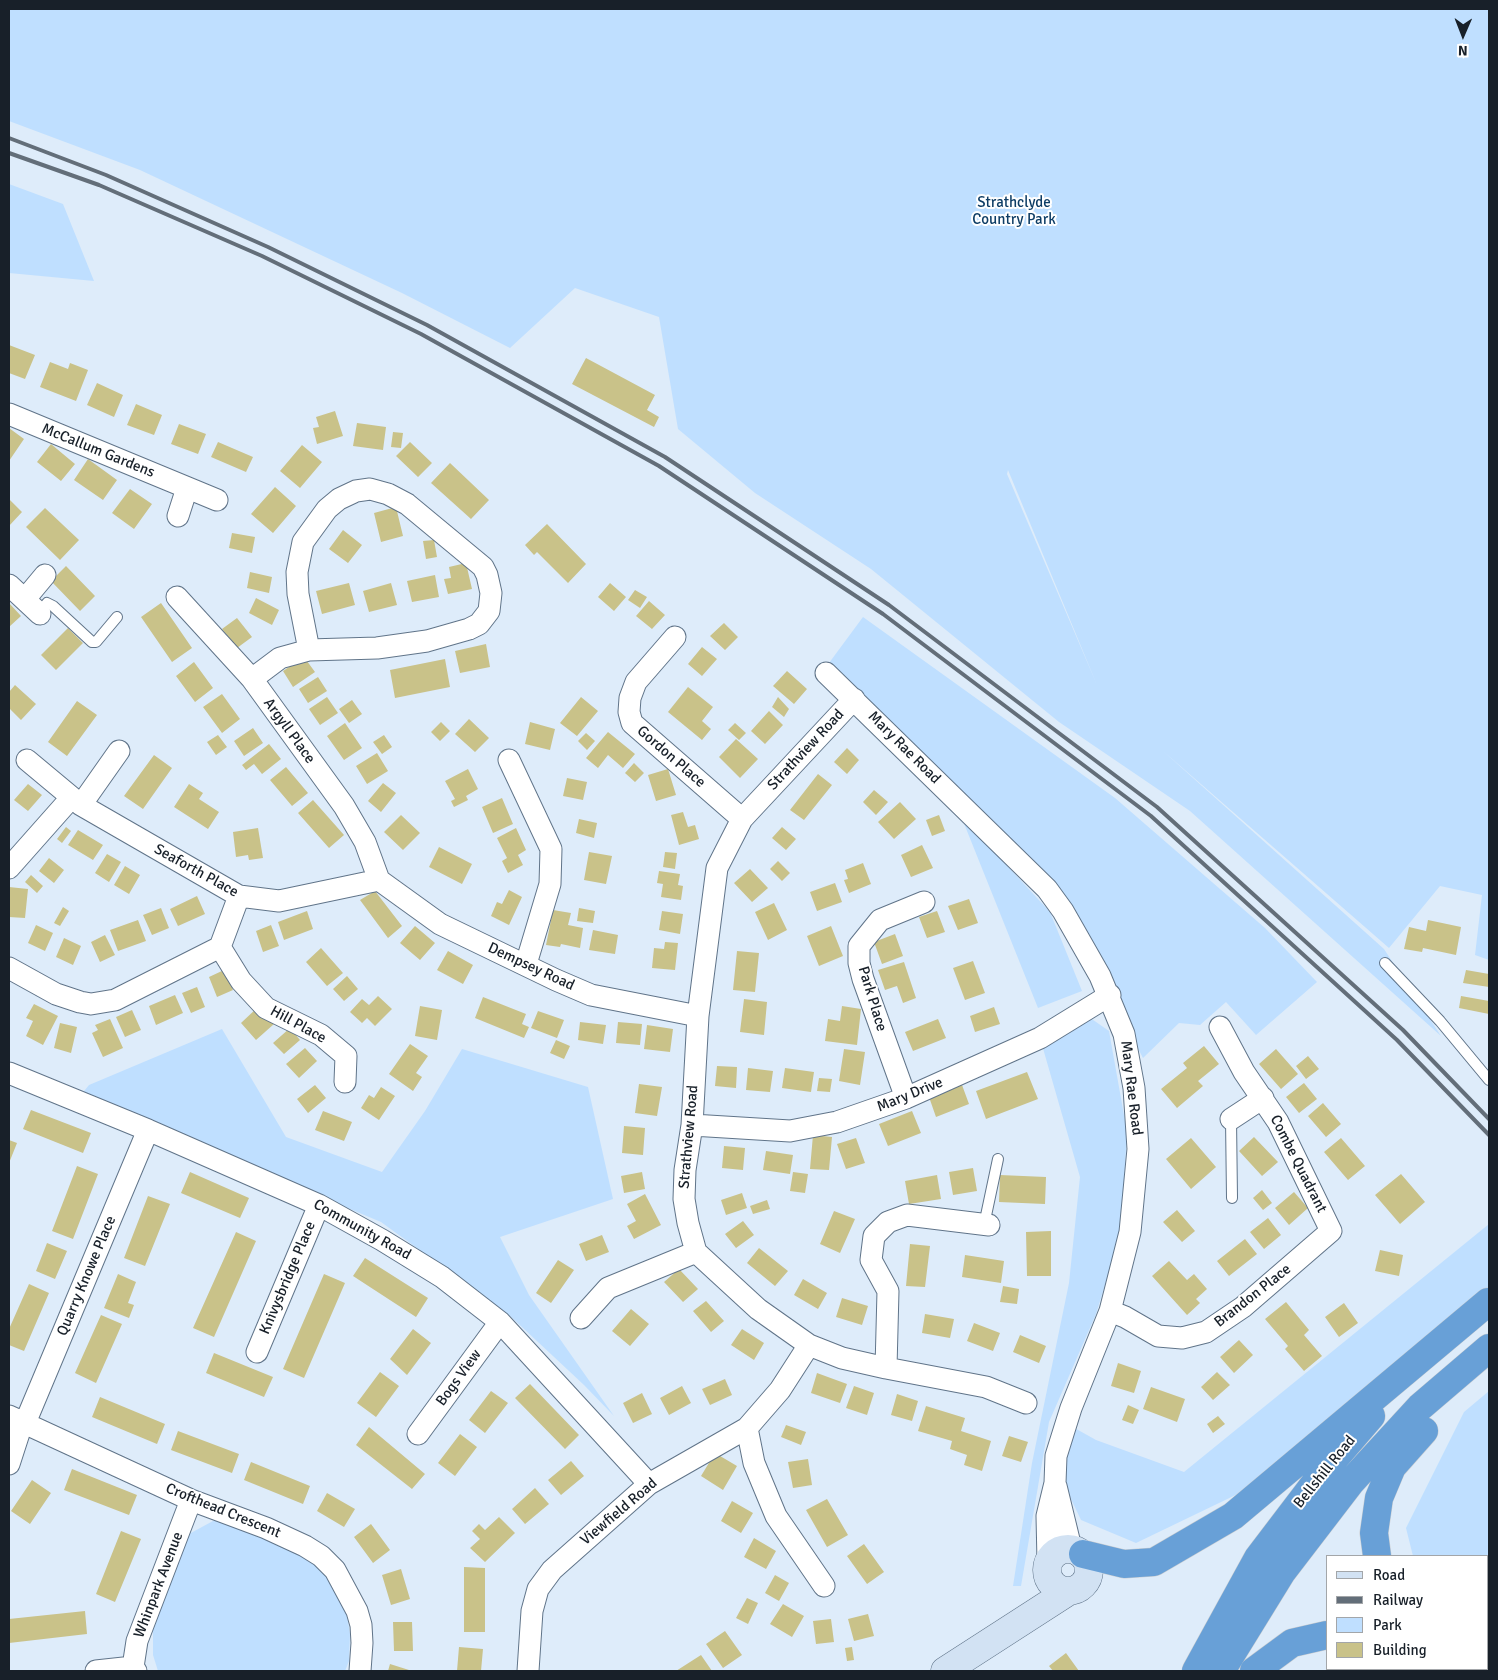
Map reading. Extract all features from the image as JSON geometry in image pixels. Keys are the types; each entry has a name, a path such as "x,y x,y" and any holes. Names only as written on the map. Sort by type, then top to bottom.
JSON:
{"highway":[{"path":"1062,1558 1124,1564 1154,1562 1233,1516 1489,1302"},
{"name":"Bellshill Road","path":"1196,1671 1258,1558 1328,1466 1375,1411 1489,1302"},
{"path":"1377,1555 1374,1533 1379,1498 1392,1467 1489,1349"},
{"name":"Bellshill Road","path":"1221,1671 1282,1572 1351,1482 1420,1407 1489,1349"},
{"path":"1254,1671 1292,1644 1326,1634"}],"main road":[{"path":"945,1671 972,1664 1030,1616 1069,1591 1082,1586 1086,1580 1089,1566 1062,1558"},
{"path":"1062,1558 1048,1576 1056,1587 1069,1591"},
{"path":"1030,1616 1062,1558"}],"street":[{"name":"McCallum Gardens","path":"9,414 217,500"},
{"path":"178,516 187,488"},
{"path":"252,679 280,658 309,650 393,646 427,641 479,624 489,611 491,593 487,575 483,567 407,504 388,494 370,489 356,491 340,499 327,509 303,542 297,572 298,594 309,650"},
{"path":"9,585 35,608 45,575"},
{"name":"Argyll Place","path":"177,597 252,679 344,806 365,842 380,880"},
{"name":"Gordon Place","path":"675,637 636,682 630,698 632,723 742,819"},
{"name":"Mary Rae Road","path":"826,673 1047,889 1063,911 1110,995 1124,1034 1134,1088 1138,1149 1130,1232 1110,1311 1071,1408 1056,1456 1055,1483 1062,1558"},
{"name":"Strathview Road","path":"696,1252 684,1199 685,1170 692,1125 698,1016 717,868 742,819 854,699"},
{"path":"9,868 76,802 119,751"},
{"name":"Seaforth Place","path":"27,760 76,802 239,896 279,901 380,880"},
{"path":"509,760 551,849 550,884 526,964"},
{"name":"Dempsey Road","path":"380,880 440,924 591,994 698,1016"},
{"path":"9,968 56,994 91,1004 115,1000 220,947 239,896"},
{"name":"Park Place","path":"906,1098 863,979 860,963 860,946 880,920 924,902"},
{"name":"Hill Place","path":"220,947 241,981 266,1008 321,1035 346,1056 344,1082"},
{"name":"Mary Drive","path":"692,1125 790,1131 837,1122 906,1098 1040,1038 1110,995"},
{"name":"Combe Quadrant","path":"1220,1027 1278,1122 1331,1231"},
{"name":"Community Road","path":"9,1073 148,1130 320,1205 442,1277 500,1322 649,1484"},
{"name":"Combe Quadrant","path":"1231,1119 1262,1098"},
{"name":"Quarry Knowe Place","path":"9,1464 20,1430 17,1419 148,1130"},
{"name":"Knivysbridge Place","path":"258,1352 320,1205"},
{"path":"886,1368 888,1291 871,1260 874,1236 888,1222 907,1215 986,1225"},
{"name":"Brandon Place","path":"1110,1311 1125,1316 1158,1336 1182,1338 1206,1332 1243,1307 1331,1231"},
{"path":"581,1318 608,1288 696,1252 758,1309 808,1345 842,1358 986,1387 1026,1403"},
{"name":"Bogs View","path":"418,1434 500,1322"},
{"name":"Viewfield Road","path":"528,1671 532,1611 538,1589 552,1570 649,1484 746,1428 780,1390 808,1345"},
{"name":"Crofthead Crescent","path":"17,1419 191,1500 266,1528 305,1546 321,1556 335,1570 351,1599 361,1625 362,1661 360,1671"},
{"path":"746,1428 754,1463 776,1516 824,1586"},
{"name":"Whinpark Avenue","path":"134,1669 137,1641 191,1500"},
{"path":"96,1671 134,1669"}],"lane":[{"path":"35,608 47,603 53,606 92,642 96,642 117,617"},
{"path":"1385,963 1440,1021 1489,1080"},
{"path":"1231,1119 1232,1198"},
{"path":"986,1225 998,1159"}],"green space":[{"name":"Strathclyde Country Park","path":"9,9 1489,9 1489,960 1475,955 1482,895 1440,886 1389,948 1163,751 1384,949 1441,1036 1190,811 1059,722 871,569 755,493 678,429 659,317 575,288 510,348 402,293 140,170 9,121","holes":["1008,470 1097,685 1007,474"]},
{"path":"9,184 63,204 94,281 9,273"},
{"path":"863,617 1115,798 1265,928 1317,982 1256,1035 1226,1002 1200,1025 1179,1023 1143,1058 1049,877 829,663"},
{"path":"961,816 1050,912 1082,991 1038,1008"},
{"path":"1086,1015 1109,1031 1127,1132 1121,1233 1096,1314 1049,1422 1021,1586 1013,1586 1032,1463 1069,1283 1080,1177 1040,1038"},
{"path":"222,1029 286,1137 382,1172 425,1111 462,1049 588,1087 613,1199 500,1237 529,1295 614,1416 584,1385 508,1314 381,1222 80,1096 89,1085"},
{"path":"1489,1224 1489,1293 1246,1490 1136,1543 1081,1520 1061,1478 1071,1426 1096,1440 1184,1472"},
{"path":"1489,1391 1489,1671 1462,1670 1488,1670 1488,1555 1413,1555 1406,1528 1464,1412"},
{"path":"229,1519 316,1562 335,1584 347,1615 350,1634 349,1661 345,1671 158,1671 153,1655 153,1626 189,1534 213,1521"}],"building":[{"path":"9,345 35,355 25,379 9,373"},
{"path":"586,358 655,395 647,410 659,417 654,427 572,384"},
{"path":"50,362 68,369 70,363 88,370 76,401 40,387"},
{"path":"97,383 123,395 114,417 87,405"},
{"path":"136,404 162,415 154,435 127,425"},
{"path":"335,411 343,436 317,444 313,428 319,427 316,417"},
{"path":"357,423 386,427 383,450 353,446"},
{"path":"179,424 206,434 198,454 171,444"},
{"path":"9,428 24,439 9,461"},
{"path":"393,432 403,433 401,448 391,447"},
{"path":"218,442 253,457 246,472 211,457"},
{"path":"410,442 432,463 418,477 396,456"},
{"path":"51,444 75,464 61,481 37,462"},
{"path":"302,445 322,462 300,488 280,471"},
{"path":"88,459 117,480 103,500 74,480"},
{"path":"450,463 489,500 471,519 431,483"},
{"path":"275,487 296,506 273,533 251,514"},
{"path":"130,489 152,504 134,529 112,513"},
{"path":"9,499 22,512 9,526"},
{"path":"396,507 403,536 381,542 374,513"},
{"path":"45,508 79,540 60,560 26,527"},
{"path":"547,524 586,564 568,583 537,552 534,555 525,545"},
{"path":"343,530 362,545 348,563 329,549"},
{"path":"232,533 255,537 252,553 229,548"},
{"path":"434,540 437,557 426,559 423,541"},
{"path":"466,563 472,589 448,594 444,579 451,578 449,567"},
{"path":"66,566 95,596 80,611 51,581"},
{"path":"250,572 272,577 269,593 247,588"},
{"path":"435,575 439,597 412,602 407,581"},
{"path":"349,583 355,605 322,614 316,591"},
{"path":"391,583 397,605 369,612 363,591"},
{"path":"610,583 626,597 614,611 598,597"},
{"path":"635,590 647,597 640,608 628,600"},
{"path":"256,598 279,610 272,625 249,613"},
{"path":"649,601 665,615 652,629 636,616"},
{"path":"9,603 21,616 9,627"},
{"path":"161,603 192,648 172,662 141,617"},
{"path":"237,618 252,637 237,648 222,629"},
{"path":"724,623 738,637 725,650 710,636"},
{"path":"68,628 83,643 56,670 41,655"},
{"path":"486,644 490,667 460,673 455,651"},
{"path":"702,647 717,659 702,676 688,664"},
{"path":"304,657 315,672 293,687 283,671"},
{"path":"445,659 450,687 395,698 390,670"},
{"path":"194,662 213,688 195,702 176,676"},
{"path":"787,671 807,689 794,704 773,686"},
{"path":"318,677 327,691 308,703 299,689"},
{"path":"15,685 36,704 21,720 9,708 9,692"},
{"path":"688,687 713,707 702,721 711,729 702,740 668,712"},
{"path":"222,694 240,719 222,733 203,707"},
{"path":"327,697 338,713 320,725 309,709"},
{"path":"581,697 598,711 577,736 560,723"},
{"path":"778,697 789,709 784,717 772,707"},
{"path":"352,700 362,714 349,723 339,709"},
{"path":"77,701 97,715 67,756 48,742"},
{"path":"769,711 783,725 765,744 751,731"},
{"path":"469,719 489,738 475,752 455,734"},
{"path":"441,722 450,731 440,741 431,732"},
{"path":"530,722 555,729 550,750 525,744"},
{"path":"345,723 362,748 344,760 327,736"},
{"path":"735,723 746,733 739,740 728,730"},
{"path":"253,728 263,743 244,756 234,741"},
{"path":"608,732 635,754 623,768 608,755 598,768 586,758"},
{"path":"586,733 595,741 587,750 578,741"},
{"path":"218,735 227,747 216,755 207,742"},
{"path":"384,735 392,747 382,754 373,742"},
{"path":"736,739 758,759 740,778 719,757"},
{"path":"269,744 281,759 262,774 254,764 246,770 242,765"},
{"path":"847,748 859,760 847,774 834,762"},
{"path":"377,753 388,771 367,784 356,766"},
{"path":"154,755 172,768 143,809 124,796"},
{"path":"634,763 644,773 635,782 625,773"},
{"path":"286,767 308,793 292,806 270,780"},
{"path":"468,769 478,789 466,796 468,800 454,807 451,801 455,799 445,781"},
{"path":"668,769 676,795 656,801 648,775"},
{"path":"818,774 832,785 804,820 790,810"},
{"path":"567,778 587,782 583,800 563,796"},
{"path":"383,783 396,793 381,812 368,801"},
{"path":"28,784 42,795 28,811 14,800"},
{"path":"189,784 203,793 199,799 219,812 208,829 174,807"},
{"path":"874,790 888,802 876,815 863,802"},
{"path":"502,798 513,824 493,833 482,807"},
{"path":"313,800 344,835 329,848 298,813"},
{"path":"900,802 916,819 894,839 878,822"},
{"path":"683,812 688,827 695,825 699,839 679,845 671,815"},
{"path":"401,815 420,833 403,850 384,832"},
{"path":"939,815 945,831 932,836 926,820"},
{"path":"579,819 597,823 594,838 576,833"},
{"path":"66,827 71,831 62,843 57,839"},
{"path":"782,827 796,839 786,850 772,838"},
{"path":"258,828 263,858 249,860 248,855 236,857 233,832"},
{"path":"516,828 526,850 518,855 523,865 508,873 502,861 507,858 497,838"},
{"path":"78,830 103,845 93,860 68,845"},
{"path":"922,845 933,868 911,877 901,855"},
{"path":"439,847 472,864 462,884 429,867"},
{"path":"589,852 612,856 606,884 584,880"},
{"path":"665,852 677,853 675,869 663,867"},
{"path":"107,854 121,862 109,882 95,873"},
{"path":"49,858 64,870 54,883 39,871"},
{"path":"778,861 790,873 782,881 770,869"},
{"path":"863,863 871,884 849,893 844,880 848,879 845,870"},
{"path":"125,866 140,875 129,894 114,885"},
{"path":"750,869 768,888 752,902 734,883"},
{"path":"659,871 680,874 678,885 683,886 681,900 661,897 663,884 657,883"},
{"path":"31,875 43,886 37,893 25,882"},
{"path":"835,883 842,902 817,911 810,892"},
{"path":"9,887 28,889 25,918 9,917"},
{"path":"509,890 522,897 509,925 491,916 497,902 502,904"},
{"path":"375,891 402,926 388,938 360,900"},
{"path":"197,896 205,914 178,926 170,909"},
{"path":"969,899 978,923 958,930 948,906"},
{"path":"774,903 787,930 768,940 755,912"},
{"path":"63,907 69,911 60,926 54,923"},
{"path":"161,908 169,928 152,935 143,915"},
{"path":"579,908 595,911 593,923 577,921"},
{"path":"553,910 571,913 568,925 583,928 580,948 561,944 560,947 546,945"},
{"path":"307,911 313,929 284,940 278,922"},
{"path":"662,911 683,914 680,934 659,930"},
{"path":"937,911 945,932 927,938 919,917"},
{"path":"138,920 146,941 118,951 110,930"},
{"path":"1428,920 1461,927 1456,955 1423,948 1422,952 1404,949 1409,927 1426,931"},
{"path":"36,925 53,933 45,951 28,943"},
{"path":"271,925 279,946 263,952 256,931"},
{"path":"415,926 435,943 420,960 400,943"},
{"path":"831,926 843,956 819,966 807,936"},
{"path":"593,930 618,935 615,954 589,950"},
{"path":"895,934 903,956 882,964 874,942"},
{"path":"105,935 115,955 100,962 91,942"},
{"path":"64,938 81,946 73,965 56,957"},
{"path":"665,942 678,943 675,970 652,968 654,948 664,949"},
{"path":"321,948 343,973 327,986 306,962"},
{"path":"448,951 473,965 463,984 437,970"},
{"path":"737,951 759,953 755,992 733,990"},
{"path":"973,961 985,993 965,1000 953,968"},
{"path":"904,962 916,998 903,1003 897,986 885,990 878,970"},
{"path":"224,970 233,990 217,997 209,977"},
{"path":"1466,970 1489,974 1489,987 1463,983"},
{"path":"347,976 358,989 344,1001 333,989"},
{"path":"197,987 205,1007 191,1013 182,993"},
{"path":"175,995 183,1013 156,1025 149,1006"},
{"path":"378,996 392,1009 375,1026 367,1018 362,1023 350,1012 362,999 369,1005"},
{"path":"1461,996 1489,1001 1489,1014 1459,1008"},
{"path":"483,997 526,1014 522,1024 529,1027 524,1038 475,1018"},
{"path":"744,999 767,1002 764,1035 740,1032"},
{"path":"34,1004 58,1016 43,1045 26,1036 33,1021 26,1018"},
{"path":"420,1006 442,1010 437,1040 415,1036"},
{"path":"842,1006 861,1009 857,1045 825,1041 828,1019 840,1021"},
{"path":"258,1007 274,1024 256,1040 241,1023"},
{"path":"994,1007 1000,1024 975,1032 970,1016"},
{"path":"132,1010 141,1030 125,1037 116,1017"},
{"path":"538,1011 564,1020 557,1038 531,1028"},
{"path":"110,1019 123,1048 103,1057 92,1033 98,1030 95,1025"},
{"path":"938,1019 946,1038 913,1051 905,1032"},
{"path":"580,1022 606,1025 603,1044 578,1040"},
{"path":"618,1022 642,1024 640,1045 616,1043"},
{"path":"60,1023 77,1027 71,1053 54,1048"},
{"path":"647,1025 673,1029 670,1052 644,1049"},
{"path":"290,1028 300,1040 284,1054 273,1043"},
{"path":"556,1040 570,1046 564,1059 550,1053"},
{"path":"410,1044 428,1056 416,1073 422,1077 413,1091 389,1074"},
{"path":"1204,1046 1219,1064 1198,1081 1203,1086 1177,1108 1161,1089 1187,1068 1183,1063"},
{"path":"305,1048 317,1061 299,1078 286,1064"},
{"path":"844,1049 865,1052 860,1085 839,1081"},
{"path":"1276,1049 1298,1074 1281,1089 1259,1064"},
{"path":"1308,1056 1319,1069 1306,1079 1296,1066"},
{"path":"717,1066 737,1067 736,1088 715,1086"},
{"path":"748,1068 773,1071 770,1092 746,1090"},
{"path":"785,1068 814,1072 811,1092 782,1088"},
{"path":"1027,1072 1038,1099 986,1119 976,1091"},
{"path":"819,1078 832,1079 830,1092 817,1091"},
{"path":"1304,1083 1317,1099 1299,1113 1286,1097"},
{"path":"639,1084 662,1087 657,1116 635,1113"},
{"path":"315,1085 326,1098 308,1113 297,1099"},
{"path":"962,1085 969,1104 936,1117 929,1097"},
{"path":"381,1087 395,1096 379,1120 361,1108 369,1095 374,1098"},
{"path":"1323,1103 1341,1124 1326,1137 1308,1116"},
{"path":"31,1110 91,1133 83,1153 23,1129"},
{"path":"323,1111 352,1122 344,1141 315,1130"},
{"path":"912,1111 921,1133 888,1146 879,1124"},
{"path":"624,1126 645,1128 643,1155 622,1153"},
{"path":"813,1135 832,1137 829,1170 810,1169"},
{"path":"1254,1137 1278,1162 1262,1176 1239,1151"},
{"path":"856,1138 865,1163 846,1169 837,1144"},
{"path":"1191,1138 1216,1167 1191,1189 1166,1159"},
{"path":"1341,1138 1365,1166 1348,1180 1324,1152"},
{"path":"9,1140 17,1143 9,1163"},
{"path":"724,1146 745,1148 743,1170 722,1168"},
{"path":"766,1151 793,1155 790,1174 763,1170"},
{"path":"77,1166 98,1174 73,1239 52,1231"},
{"path":"973,1168 977,1191 953,1195 949,1172"},
{"path":"190,1172 249,1198 240,1218 181,1193"},
{"path":"642,1172 645,1189 624,1193 621,1176"},
{"path":"793,1172 808,1174 805,1193 790,1191"},
{"path":"1401,1174 1425,1202 1400,1224 1375,1195"},
{"path":"937,1175 941,1199 909,1204 905,1181"},
{"path":"1000,1175 1046,1177 1045,1204 999,1202"},
{"path":"1262,1190 1272,1203 1263,1210 1253,1198"},
{"path":"1294,1192 1308,1208 1289,1225 1275,1208"},
{"path":"742,1193 747,1208 726,1215 721,1200"},
{"path":"645,1194 661,1225 634,1239 627,1226 636,1221 627,1204"},
{"path":"148,1196 170,1204 145,1266 124,1258"},
{"path":"767,1200 770,1209 753,1214 750,1206"},
{"path":"1177,1210 1195,1231 1182,1242 1163,1222"},
{"path":"834,1211 855,1219 840,1253 820,1244"},
{"path":"1268,1218 1281,1235 1264,1249 1250,1232"},
{"path":"743,1221 754,1235 736,1248 725,1234"},
{"path":"1051,1231 1051,1276 1027,1276 1026,1232"},
{"path":"236,1232 256,1241 214,1337 193,1328"},
{"path":"602,1235 609,1252 586,1261 579,1244"},
{"path":"1245,1239 1257,1254 1229,1276 1217,1261"},
{"path":"47,1243 67,1251 55,1279 36,1271"},
{"path":"910,1244 930,1246 925,1287 906,1286"},
{"path":"759,1248 788,1271 775,1286 747,1263"},
{"path":"1380,1250 1403,1255 1399,1276 1375,1271"},
{"path":"965,1255 1004,1261 1001,1283 962,1277"},
{"path":"365,1258 428,1298 416,1317 353,1276"},
{"path":"558,1260 574,1270 551,1303 536,1293"},
{"path":"1169,1261 1187,1280 1194,1274 1207,1289 1196,1299 1200,1303 1187,1315 1152,1276"},
{"path":"679,1269 698,1289 683,1302 664,1282"},
{"path":"118,1274 136,1282 128,1303 134,1305 129,1318 104,1308"},
{"path":"324,1274 345,1283 304,1378 283,1369"},
{"path":"803,1279 827,1293 818,1309 794,1295"},
{"path":"29,1284 49,1293 24,1351 9,1345 9,1329"},
{"path":"1003,1286 1019,1289 1017,1304 1000,1302"},
{"path":"842,1298 868,1306 862,1325 836,1317"},
{"path":"706,1301 724,1321 711,1332 693,1311"},
{"path":"1286,1302 1309,1330 1304,1335 1322,1356 1304,1371 1285,1349 1288,1346 1265,1319"},
{"path":"1344,1303 1358,1323 1339,1337 1325,1317"},
{"path":"631,1309 649,1324 630,1346 612,1331"},
{"path":"925,1314 954,1319 950,1338 922,1333"},
{"path":"101,1315 122,1324 96,1383 75,1373"},
{"path":"974,1323 1000,1333 993,1351 967,1341"},
{"path":"413,1329 431,1343 407,1375 390,1359"},
{"path":"742,1329 764,1343 754,1360 731,1345"},
{"path":"1020,1335 1046,1346 1039,1363 1013,1352"},
{"path":"1239,1340 1253,1355 1234,1373 1220,1357"},
{"path":"214,1353 273,1377 264,1397 206,1373"},
{"path":"1118,1363 1141,1371 1134,1393 1111,1386"},
{"path":"380,1372 399,1386 376,1417 357,1403"},
{"path":"1217,1372 1230,1385 1213,1400 1201,1387"},
{"path":"817,1373 847,1384 840,1403 811,1393"},
{"path":"725,1379 732,1395 710,1405 702,1389"},
{"path":"530,1384 579,1435 565,1449 515,1398"},
{"path":"682,1386 691,1403 669,1415 660,1398"},
{"path":"854,1386 874,1393 867,1415 846,1408"},
{"path":"1151,1387 1185,1399 1177,1422 1143,1409"},
{"path":"491,1391 508,1403 485,1433 469,1420"},
{"path":"642,1393 652,1414 633,1423 623,1403"},
{"path":"897,1394 918,1401 912,1421 891,1415"},
{"path":"100,1397 165,1424 157,1444 92,1417"},
{"path":"1128,1405 1139,1410 1133,1424 1122,1420"},
{"path":"926,1406 965,1418 961,1431 991,1441 982,1471 964,1465 967,1455 950,1449 952,1441 918,1431"},
{"path":"1218,1416 1225,1424 1213,1433 1207,1424"},
{"path":"786,1425 806,1432 801,1445 781,1437"},
{"path":"369,1427 425,1474 412,1489 356,1445"},
{"path":"178,1431 239,1454 232,1473 171,1450"},
{"path":"460,1434 477,1447 455,1476 438,1463"},
{"path":"1009,1436 1028,1442 1021,1462 1002,1456"},
{"path":"715,1453 737,1466 723,1490 701,1476"},
{"path":"808,1459 812,1485 793,1488 788,1462"},
{"path":"571,1461 584,1476 561,1495 548,1480"},
{"path":"251,1462 310,1486 303,1504 244,1480"},
{"path":"72,1469 137,1495 129,1515 64,1490"},
{"path":"32,1480 51,1493 30,1524 11,1511"},
{"path":"535,1488 549,1504 525,1524 512,1509"},
{"path":"327,1493 355,1509 344,1527 317,1511"},
{"path":"827,1499 848,1535 827,1547 806,1510"},
{"path":"732,1501 753,1513 741,1533 721,1521"},
{"path":"499,1517 515,1533 485,1562 470,1548 480,1539 472,1531 479,1524 485,1530"},
{"path":"371,1524 390,1550 373,1563 354,1537"},
{"path":"121,1531 141,1539 115,1602 96,1594"},
{"path":"754,1538 776,1551 766,1569 744,1557"},
{"path":"864,1544 884,1572 867,1584 847,1556"},
{"path":"464,1567 485,1568 485,1632 464,1632"},
{"path":"401,1569 410,1599 391,1605 382,1575"},
{"path":"775,1575 789,1583 779,1601 765,1593"},
{"path":"747,1598 758,1603 748,1624 736,1618"},
{"path":"783,1604 804,1616 792,1637 770,1624"},
{"path":"85,1611 87,1634 9,1643 9,1619"},
{"path":"868,1614 874,1636 854,1641 848,1619"},
{"path":"831,1619 834,1642 816,1644 813,1621"},
{"path":"393,1622 412,1622 413,1651 394,1651"},
{"path":"725,1631 742,1655 723,1668 706,1644"},
{"path":"459,1647 483,1649 481,1671 457,1671"},
{"path":"852,1647 854,1660 847,1661 845,1648"},
{"path":"1066,1653 1079,1671 1053,1671 1049,1666"},
{"path":"701,1655 712,1671 676,1671"},
{"path":"390,1664 409,1670 409,1671 388,1671"}],"railway":[{"path":"9,138 106,175 268,247 427,325 665,457 889,605 1157,807 1403,1030 1489,1119"},
{"path":"9,153 99,185 262,256 421,334 659,466 883,614 1151,816 1397,1040 1489,1135"}]}
